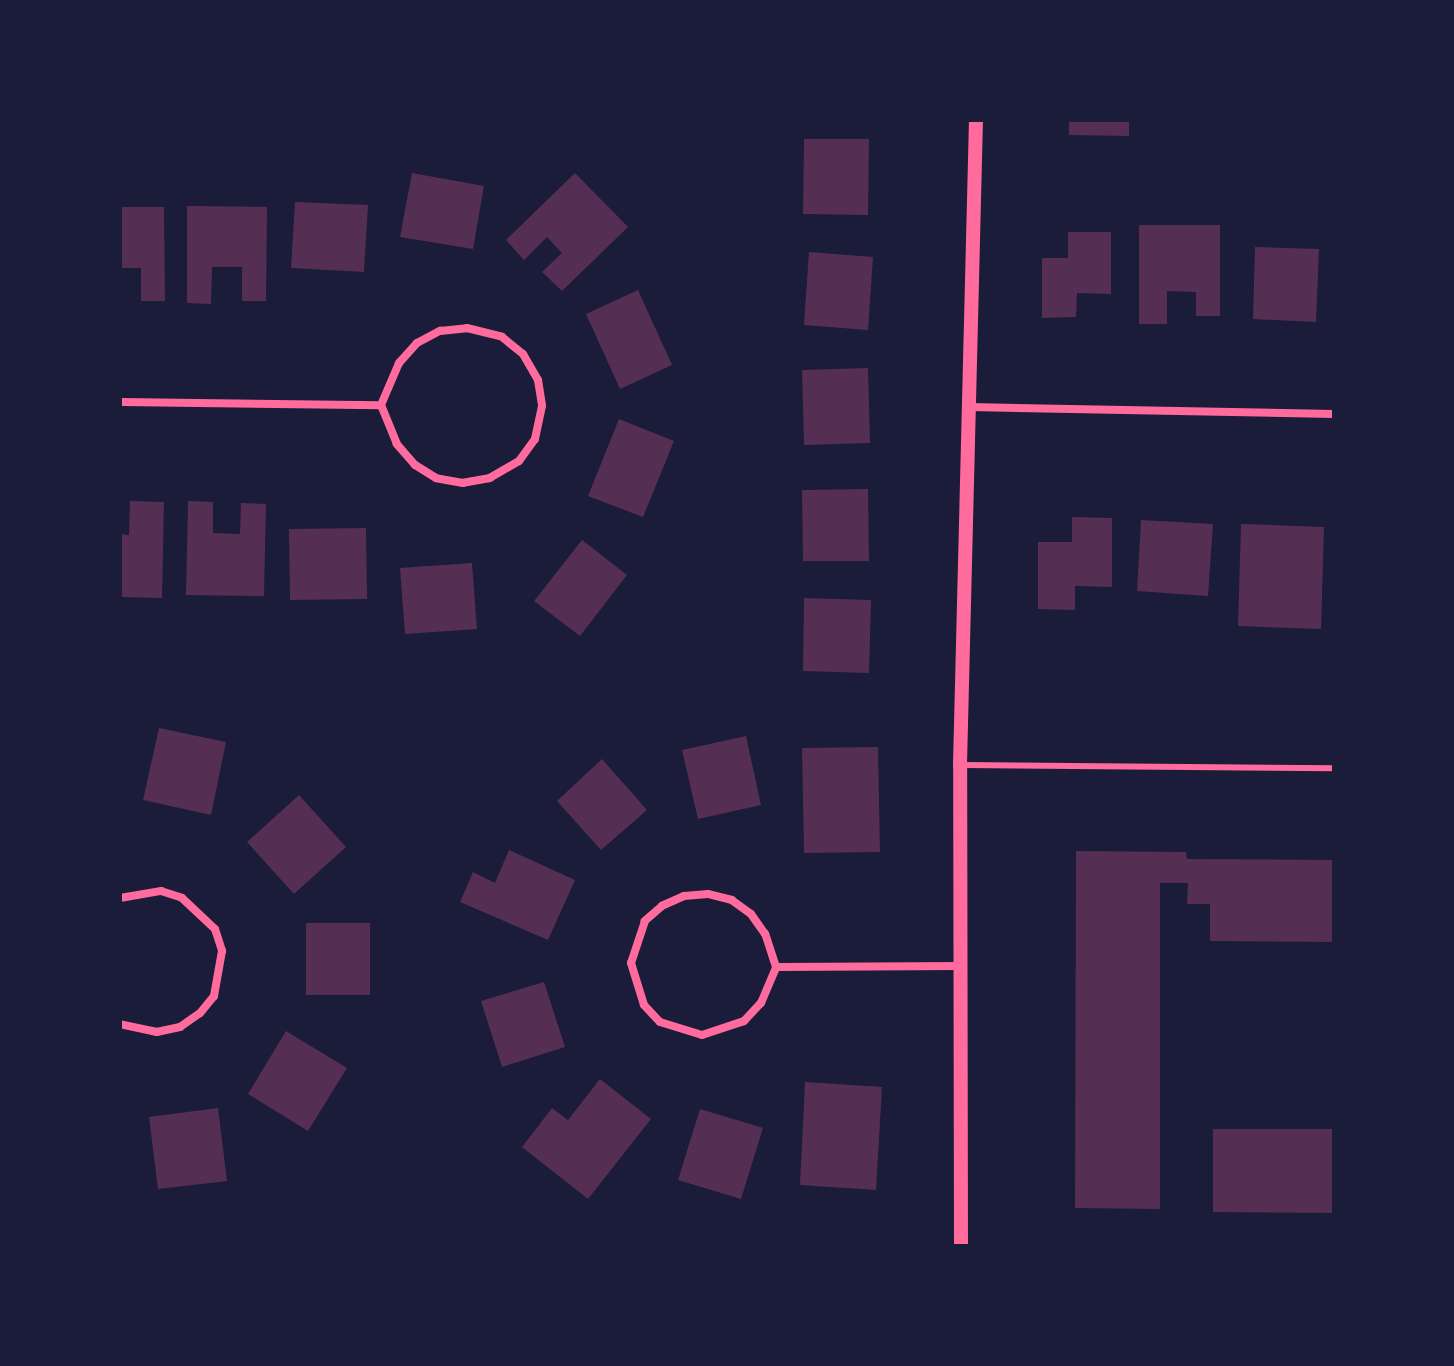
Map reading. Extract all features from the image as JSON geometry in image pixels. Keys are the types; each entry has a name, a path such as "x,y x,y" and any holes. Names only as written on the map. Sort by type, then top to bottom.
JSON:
{"street":[{"path":"961,1246 963,966 960,765 976,120"},
{"path":"467,328 502,337 523,354 538,380 542,406 535,439 519,461 490,478 463,483 436,478 415,465 397,444 381,405 399,363 417,343 440,331 467,328"},
{"path":"120,402 381,405"},
{"path":"969,407 1334,414"},
{"path":"120,898 161,891 182,898 215,929 222,951 214,996 200,1013 180,1027 157,1032 120,1024"},
{"path":"708,894 732,900 751,914 765,934 776,967 761,1003 744,1021 702,1035 660,1022 644,1005 631,963 645,921 662,906 684,896 708,894"},
{"path":"776,967 963,966"}],"lane":[{"path":"960,765 1334,768"}],"building":[{"path":"1069,120 1129,120 1129,136 1069,135"},
{"path":"804,139 869,139 868,215 803,214"},
{"path":"412,173 484,186 473,249 400,237"},
{"path":"575,173 628,227 562,291 542,272 562,253 547,237 524,260 506,240"},
{"path":"295,202 368,205 364,272 291,268"},
{"path":"187,206 267,207 266,301 242,301 242,267 212,267 211,304 187,303"},
{"path":"120,207 164,207 165,301 141,301 141,268 120,268"},
{"path":"1139,225 1220,225 1220,316 1196,316 1196,292 1167,291 1167,324 1139,324"},
{"path":"1068,232 1111,232 1111,294 1077,293 1076,317 1042,318 1042,258 1068,258"},
{"path":"1255,247 1319,249 1316,322 1253,319"},
{"path":"809,252 873,257 868,330 804,325"},
{"path":"638,290 672,365 620,389 586,314"},
{"path":"868,368 870,443 804,445 802,370"},
{"path":"619,419 674,441 643,517 588,496"},
{"path":"868,489 869,561 803,561 802,490"},
{"path":"130,501 164,502 162,598 120,597 120,534 129,535"},
{"path":"188,501 213,502 213,533 240,534 241,503 266,504 264,596 186,595"},
{"path":"1072,517 1112,518 1112,587 1075,586 1075,610 1038,609 1038,542 1072,542"},
{"path":"1141,520 1213,524 1208,596 1137,591"},
{"path":"1241,524 1324,527 1321,629 1238,626"},
{"path":"366,528 367,599 290,600 289,529"},
{"path":"582,540 627,575 580,636 534,601"},
{"path":"472,563 477,629 405,634 400,568"},
{"path":"804,598 871,600 869,673 803,671"},
{"path":"159,728 226,742 211,815 143,800"},
{"path":"746,736 761,805 698,819 682,750"},
{"path":"878,747 880,852 804,853 802,748"},
{"path":"602,759 647,810 601,850 557,801"},
{"path":"299,795 346,847 294,894 247,842"},
{"path":"509,850 575,880 548,940 460,902 473,872 495,883"},
{"path":"1076,851 1186,852 1187,859 1334,860 1334,942 1210,941 1210,904 1187,904 1188,883 1160,883 1160,1209 1075,1208"},
{"path":"306,923 370,923 370,995 306,995"},
{"path":"544,982 565,1047 502,1067 481,1001"},
{"path":"286,1031 347,1068 308,1131 248,1094"},
{"path":"600,1079 651,1119 588,1199 522,1147 552,1108 568,1120"},
{"path":"805,1082 882,1087 876,1190 800,1185"},
{"path":"218,1108 227,1181 158,1189 149,1117"},
{"path":"700,1109 763,1128 741,1199 678,1180"},
{"path":"1213,1129 1334,1129 1334,1213 1213,1212"}]}
